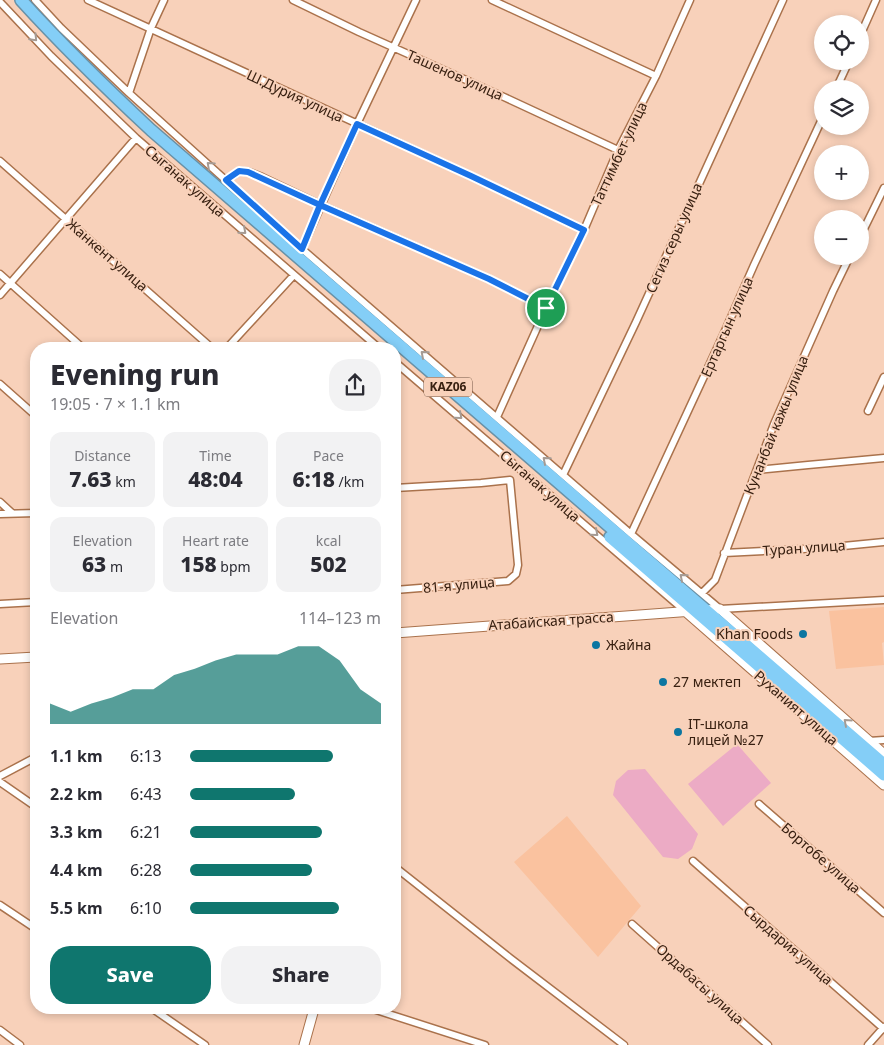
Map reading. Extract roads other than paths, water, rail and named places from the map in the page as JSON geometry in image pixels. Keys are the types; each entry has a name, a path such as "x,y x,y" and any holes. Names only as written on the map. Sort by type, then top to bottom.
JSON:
{"highway":[{"name":"KАZ06","path":"12,0 92,84 386,342"},
{"name":"KАZ06","path":"20,0 97,79 151,130 391,342"},
{"name":"KАZ06","path":"401,351 695,610 884,764"},
{"name":"KАZ06","path":"401,355 884,775"}],"main road":[{"name":"Атабайская трасса","path":"401,633 720,609"},
{"name":"Руханият улица","path":"720,609 884,754"},
{"name":"Руханият улица","path":"695,610 884,785"},
{"path":"0,659 30,657"},
{"path":"304,1045 313,1014"}],"street":[{"path":"35,0 61,28 129,93 302,249 720,609 884,600"},
{"name":"Ш.Дурия улица","path":"88,0 584,230"},
{"path":"129,93 151,28 164,0"},
{"name":"Ташенов улица","path":"293,0 618,150"},
{"path":"302,249 357,124 416,0"},
{"path":"492,0 656,76"},
{"name":"Таттимбет улица","path":"497,417 546,308 584,230 618,150 656,76 690,0"},
{"name":"Сегиз серы улица","path":"563,474 636,322 783,0"},
{"path":"869,16 876,0"},
{"name":"Сыганак улица","path":"0,2 50,56 136,138 372,342"},
{"name":"Ертаргын улица","path":"631,534 815,135"},
{"path":"0,295 136,138"},
{"name":"Жанкент улица","path":"0,161 205,342"},
{"path":"226,180 239,171 248,172 489,279 546,308"},
{"path":"869,219 883,190"},
{"name":"Кунанбай кажы улица","path":"702,593 714,580 774,424 846,265"},
{"path":"0,274 76,342"},
{"path":"232,342 294,275"},
{"name":"Сыганак улица","path":"401,367 695,610"},
{"path":"868,411 884,376"},
{"path":"0,384 30,411"},
{"path":"757,470 884,458"},
{"name":"81-я улица","path":"401,488 510,480 518,565 516,574 508,581 401,590"},
{"path":"0,502 12,513"},
{"path":"0,514 30,513"},
{"name":"Туран улица","path":"724,553 823,548 884,542"},
{"path":"0,604 30,602"},
{"path":"869,741 884,740"},
{"path":"0,776 30,760"},
{"path":"0,782 30,803"},
{"name":"Бортобе улица","path":"759,804 884,913"},
{"name":"Сырдария улица","path":"693,861 884,1028"},
{"path":"401,872 624,1045"},
{"path":"0,905 30,925"},
{"name":"Ордабасы улица","path":"632,924 768,1045"},
{"path":"160,1014 205,1045"},
{"path":"388,1014 484,1045"},
{"path":"868,1045 884,1028"},
{"path":"0,1030 20,1045"}],"place":[{"name":"Khan Foods","path":"803,634"},
{"name":"Жайна","path":"596,645"},
{"name":"27 мектеп","path":"663,682"},
{"name":"IT-школа лицей №27","path":"678,732"}]}
